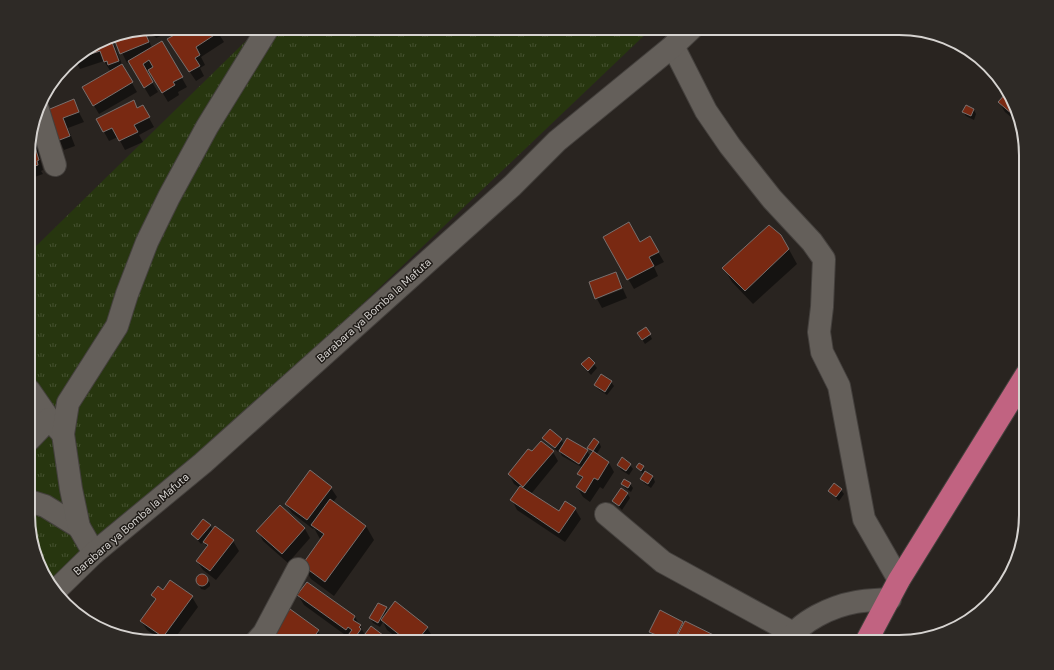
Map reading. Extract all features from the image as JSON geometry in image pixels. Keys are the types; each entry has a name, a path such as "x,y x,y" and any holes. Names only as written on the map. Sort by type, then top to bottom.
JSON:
{"highway":[{"path":"870,635 895,589 1019,386"}],"street":[{"path":"35,437 56,427 68,403 117,326 141,257 169,197 207,127 264,35"},
{"name":"Barabara ya Bomba la Mafuta","path":"59,587 94,553 203,463 512,186 557,141 685,35"},
{"path":"673,46 706,111 726,140 772,198 812,242 824,259 822,307 819,332 822,352 839,386 864,520 895,589 819,614 793,635"},
{"path":"41,119 55,165"},
{"path":"35,398 56,427 79,527 94,553"},
{"path":"35,503 45,506 79,527"},
{"path":"606,514 663,562 787,635"},
{"path":"262,635 298,569"}],"green space":[{"path":"252,35 645,35 62,590 47,568 39,546 36,531 35,247"}],"building":[{"path":"146,35 149,42 120,54 115,42"},
{"path":"174,35 214,35 196,47 200,55 195,58 200,66 189,72 167,39"},
{"path":"162,41 183,77 173,82 175,85 162,93 148,70 153,67 149,60 143,64 153,82 144,88 128,61"},
{"path":"112,43 119,61 108,65 107,61 104,62 100,51 88,55"},
{"path":"122,64 133,82 93,106 82,87"},
{"path":"1004,96 1012,114 1012,114 998,102"},
{"path":"74,99 79,112 63,118 70,136 57,141 45,111"},
{"path":"134,100 137,108 143,105 150,117 134,125 138,132 119,141 112,128 103,132 96,119"},
{"path":"966,105 974,109 971,116 962,112"},
{"path":"35,148 39,160 37,161 38,165 35,166"},
{"path":"629,222 640,242 650,236 659,252 649,257 654,266 627,280 603,237"},
{"path":"769,225 781,235 789,249 745,291 722,268"},
{"path":"616,272 622,288 595,299 589,282"},
{"path":"646,327 651,334 642,340 637,333"},
{"path":"589,357 595,363 588,371 581,364"},
{"path":"601,374 612,381 605,392 594,385"},
{"path":"550,429 562,439 555,448 542,438"},
{"path":"567,438 588,450 579,464 559,451"},
{"path":"594,438 599,442 593,451 587,448"},
{"path":"541,441 554,451 523,487 508,474 528,449 532,451"},
{"path":"593,451 609,462 598,480 594,478 585,493 576,487 583,477 577,474"},
{"path":"622,457 631,464 626,471 617,465"},
{"path":"639,463 644,466 641,471 636,467"},
{"path":"310,470 332,487 307,520 285,504"},
{"path":"645,471 653,476 648,484 640,479"},
{"path":"624,479 631,483 628,488 621,484"},
{"path":"834,483 842,489 836,497 828,491"},
{"path":"520,486 559,511 565,501 576,508 559,533 510,500"},
{"path":"621,488 628,493 619,506 612,501"},
{"path":"330,499 366,526 325,582 302,565 324,534 311,525"},
{"path":"280,505 305,528 282,554 256,531"},
{"path":"203,519 211,525 198,540 191,534"},
{"path":"215,526 234,540 210,571 196,561 208,545 203,542"},
{"path":"204,574 207,575 207,585 200,586 197,585 196,578 197,575"},
{"path":"170,580 193,596 164,635 160,635 140,621 156,599 151,595 158,586 163,590"},
{"path":"307,582 355,616 353,620 361,625 359,627 361,629 357,635 348,635 352,630 348,627 346,630 297,595"},
{"path":"395,601 428,627 422,635 400,635 381,620"},
{"path":"378,603 387,607 378,623 369,618"},
{"path":"290,609 319,630 315,635 271,635"},
{"path":"660,610 683,622 676,635 656,635 649,632"},
{"path":"685,621 714,635 678,635"},
{"path":"371,626 383,635 364,635"}]}
